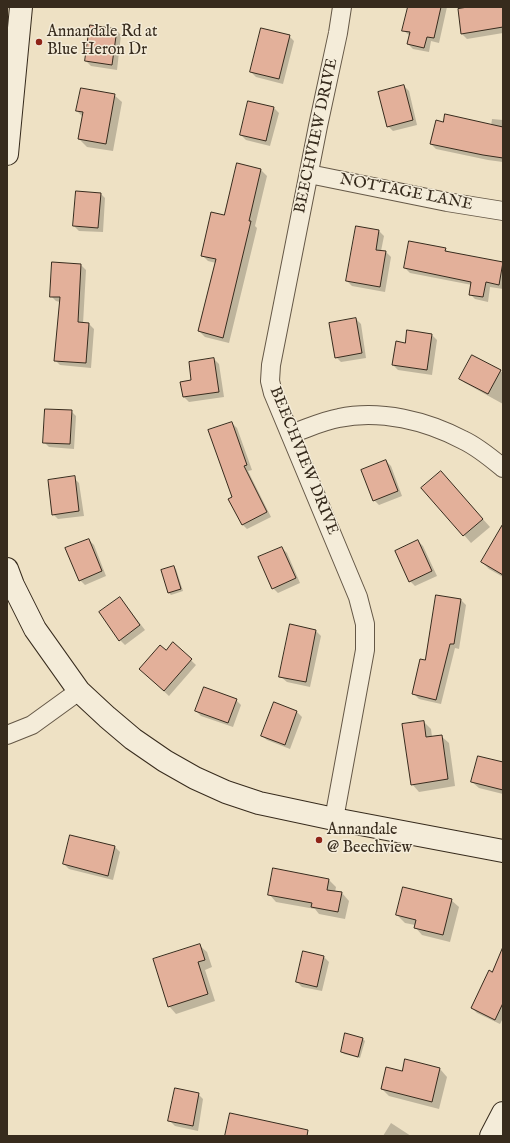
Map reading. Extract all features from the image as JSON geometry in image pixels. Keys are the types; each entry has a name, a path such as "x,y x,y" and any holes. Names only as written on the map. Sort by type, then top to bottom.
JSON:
{"main road":[{"path":"7,154 21,7"},
{"path":"7,568 13,585 35,629 79,691 107,717 165,762 226,792 259,803 334,819 503,851"},
{"path":"491,1136 503,1113"}],"street":[{"name":"BEECHVIEW DRIVE","path":"334,819 364,650 365,624 358,597 273,393 270,381 270,365 338,33 342,7"},
{"name":"NOTTAGE LANE","path":"309,174 447,202 503,211"},
{"path":"290,434 340,417 364,415 409,420 436,428 464,440 490,457 503,468"},
{"path":"7,735 32,725 79,691"}],"building":[{"path":"408,7 441,7 434,38 427,37 424,48 407,44 410,32 402,31"},
{"path":"468,7 503,7 503,27 461,34 458,9"},
{"path":"90,25 117,29 112,65 85,61"},
{"path":"261,28 290,35 279,79 250,72"},
{"path":"404,85 413,120 387,127 378,92"},
{"path":"81,88 115,94 106,144 78,139 83,112 76,111"},
{"path":"248,101 274,107 266,141 240,135"},
{"path":"445,114 503,127 503,158 430,144 436,120 443,122"},
{"path":"237,163 261,169 249,221 251,221 223,338 198,331 216,259 201,256 211,212 224,215"},
{"path":"76,191 101,193 98,228 73,226"},
{"path":"356,226 379,230 376,250 386,251 380,287 346,281"},
{"path":"409,241 446,248 445,251 503,262 499,285 486,282 483,297 469,295 471,282 404,268"},
{"path":"52,262 81,264 78,322 89,323 86,363 54,361 60,297 50,297"},
{"path":"356,318 362,353 335,358 329,323"},
{"path":"407,330 432,334 427,370 392,365 396,341 405,343"},
{"path":"472,355 501,370 488,394 459,379"},
{"path":"214,358 219,392 183,397 180,382 191,380 189,362"},
{"path":"45,409 72,410 70,444 43,443"},
{"path":"232,422 247,465 244,466 267,512 242,525 228,499 232,497 208,430"},
{"path":"386,460 398,491 373,501 361,470"},
{"path":"441,471 483,519 463,536 421,488"},
{"path":"75,476 79,511 52,515 48,480"},
{"path":"503,524 503,575 481,562"},
{"path":"89,539 102,571 79,581 65,548"},
{"path":"418,540 432,571 409,582 395,551"},
{"path":"282,547 296,578 272,589 258,557"},
{"path":"174,566 181,589 168,593 161,570"},
{"path":"436,595 461,599 454,644 450,644 436,700 412,694 420,659 425,660"},
{"path":"120,597 140,625 119,641 99,612"},
{"path":"290,624 316,630 306,682 279,677"},
{"path":"173,642 192,659 164,691 139,669 160,645 166,650"},
{"path":"204,687 237,699 228,723 195,711"},
{"path":"274,702 297,711 285,745 261,736"},
{"path":"424,721 426,737 442,735 448,779 411,785 402,724"},
{"path":"478,756 503,762 503,790 471,782"},
{"path":"70,835 115,846 108,876 63,864"},
{"path":"273,868 329,879 327,890 342,892 338,912 311,907 312,903 268,895"},
{"path":"403,887 452,899 443,935 414,928 416,920 396,915"},
{"path":"200,944 205,960 198,962 208,994 168,1007 153,959"},
{"path":"503,947 503,1003 495,1020 471,1008 489,970 492,972"},
{"path":"303,951 324,956 317,987 296,982"},
{"path":"345,1033 363,1038 358,1057 341,1052"},
{"path":"405,1059 440,1068 432,1102 381,1089 386,1067 402,1071"},
{"path":"175,1088 199,1093 193,1126 168,1121"},
{"path":"230,1113 308,1130 307,1136 225,1136"}],"place":[{"name":"Annandale Rd at Blue Heron Dr","path":"39,42"},
{"name":"Annandale @ Beechview","path":"319,840"}]}
